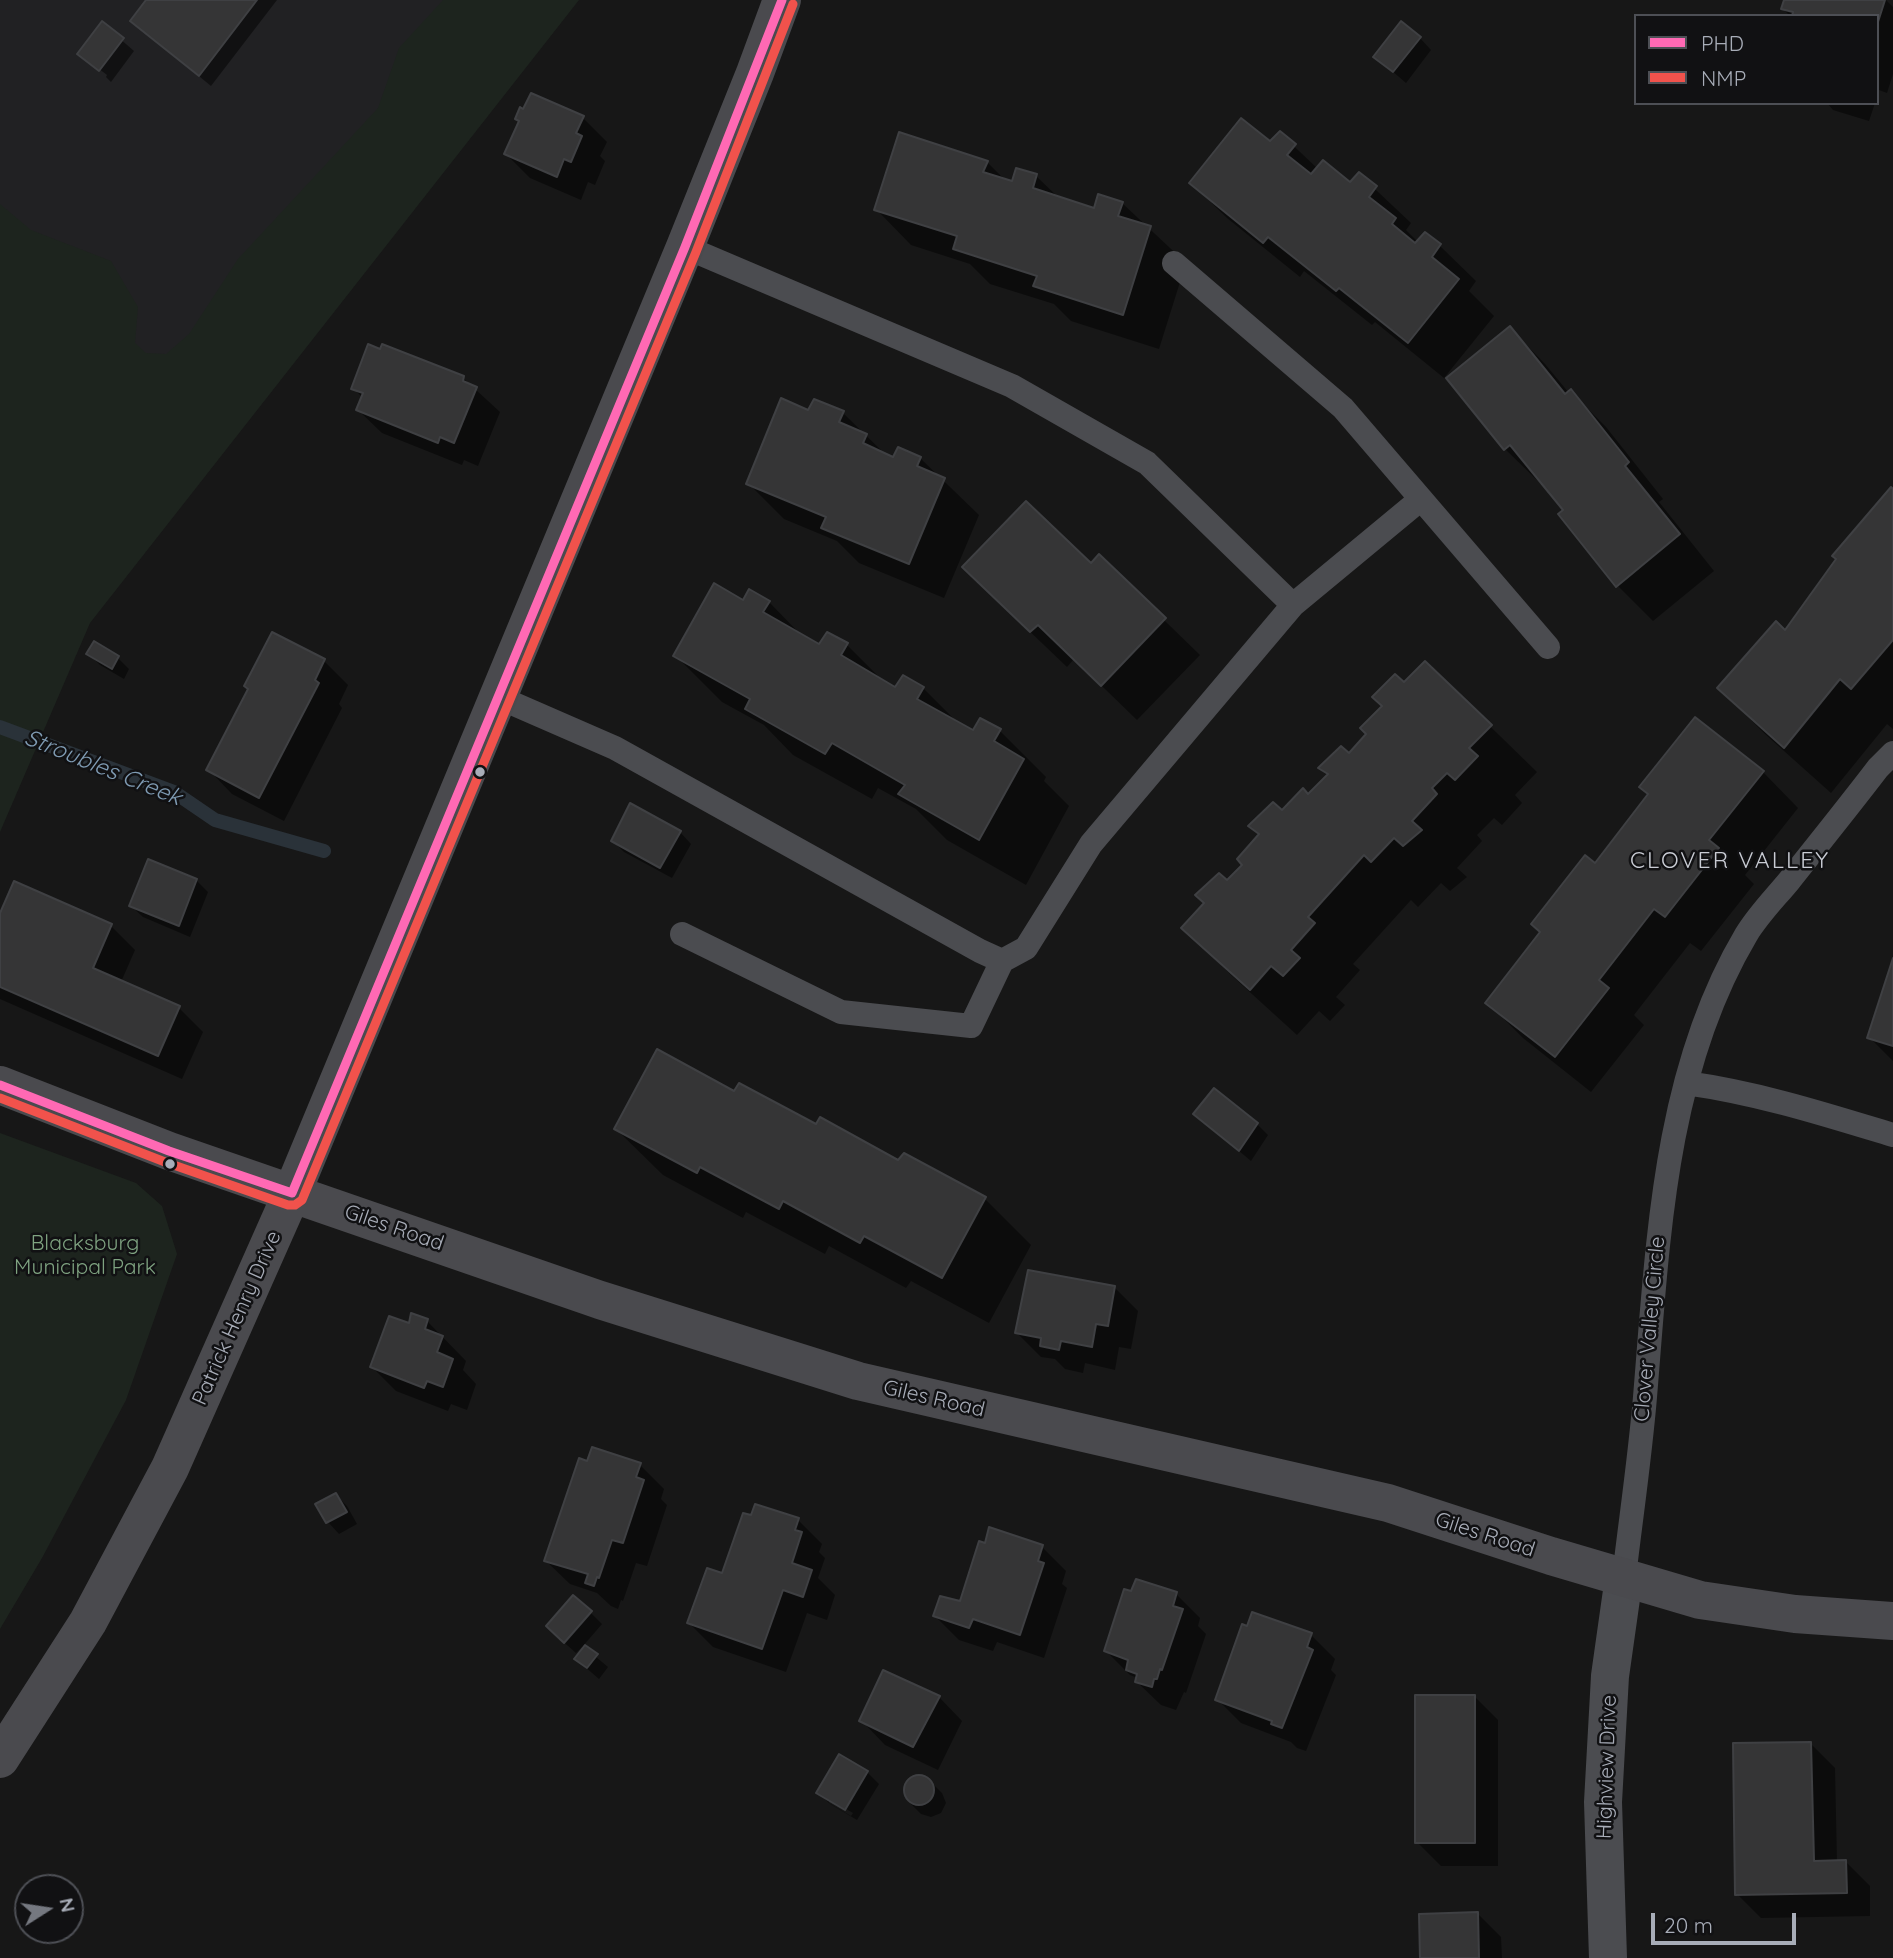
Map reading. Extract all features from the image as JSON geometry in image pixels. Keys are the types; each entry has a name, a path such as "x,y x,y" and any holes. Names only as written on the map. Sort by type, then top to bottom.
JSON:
{"street":[{"name":"Patrick Henry Drive","path":"0,1759 88,1622 170,1468 292,1193 685,247 782,0"},
{"name":"Giles Road","path":"0,1085 169,1151 600,1300 858,1381 1388,1503 1551,1556 1700,1600 1795,1614 1893,1621"},
{"name":"Highview Drive","path":"1608,1958 1603,1802 1610,1676 1624,1577"}],"lane":[{"path":"685,247 1012,386 1147,463 1293,606"},
{"path":"1174,263 1343,408 1548,647"},
{"path":"682,934 841,1012 971,1026 1002,961 1026,948 1091,844 1293,606 1420,499"},
{"path":"498,697 615,748 1002,961"},
{"name":"Clover Valley Circle","path":"1624,1577 1641,1437 1659,1223 1686,1083 1714,997 1747,933 1878,768 1893,753"},
{"path":"1686,1083 1727,1088 1782,1101 1893,1135"}],"shaded area":[{"path":"0,0 537,0 106,560 0,473"}],"green space":[{"path":"443,0 579,0 90,623 0,832 0,204 31,230 111,261 138,307 135,343 146,353 166,354 189,334 238,259 378,108 399,48"},
{"name":"Blacksburg Municipal Park","path":"0,1133 136,1183 162,1206 177,1254 126,1400 42,1558 0,1629"}],"building":[{"path":"146,0 257,0 199,76 130,21"},
{"path":"1784,0 1885,0 1879,19 1879,14 1792,14 1781,9"},
{"path":"102,21 124,38 99,71 77,54"},
{"path":"1401,21 1421,37 1393,72 1373,57"},
{"path":"531,93 584,116 576,133 582,136 571,162 564,159 557,177 504,154 519,121 515,119 520,107 523,109"},
{"path":"1241,118 1270,141 1280,131 1296,144 1287,155 1311,174 1323,160 1350,182 1359,172 1377,186 1369,197 1396,218 1392,224 1415,243 1425,232 1441,244 1432,257 1459,279 1408,343 1339,288 1336,291 1268,237 1263,243 1189,183"},
{"path":"899,132 988,161 983,172 1012,181 1016,168 1037,174 1033,188 1094,208 1098,194 1123,202 1118,216 1151,226 1123,315 1033,286 1037,276 953,249 957,236 874,210"},
{"path":"1510,326 1565,394 1571,389 1629,462 1625,466 1680,534 1616,587 1558,514 1563,510 1510,445 1504,450 1446,378"},
{"path":"368,344 380,349 382,344 464,376 463,381 477,387 454,443 440,437 438,443 356,410 363,393 351,389"},
{"path":"781,398 808,410 814,399 844,411 839,422 867,434 863,443 893,457 898,447 921,457 917,466 945,478 909,564 821,528 826,517 746,484"},
{"path":"1891,487 1893,640 1851,689 1840,679 1784,748 1717,688 1776,621 1785,630 1836,559 1832,556"},
{"path":"1026,501 1091,563 1099,554 1166,618 1101,686 1038,625 1030,632 962,567"},
{"path":"714,583 743,600 749,589 770,601 763,612 819,644 827,632 848,643 841,655 895,687 903,675 924,687 917,699 973,730 980,718 1001,729 994,741 1024,759 979,840 898,794 905,785 832,743 825,754 745,709 750,699 673,656"},
{"path":"272,632 325,659 315,680 319,683 259,798 206,770 248,689 244,686"},
{"path":"94,641 119,656 112,669 86,654"},
{"path":"1425,661 1492,725 1469,748 1478,756 1455,780 1447,773 1432,788 1437,794 1412,821 1422,830 1403,846 1394,838 1371,862 1364,855 1308,917 1315,923 1291,950 1300,958 1283,976 1271,966 1250,990 1181,928 1204,903 1195,895 1219,873 1227,880 1242,865 1237,859 1259,834 1248,826 1273,802 1282,810 1303,788 1308,794 1328,774 1318,768 1341,746 1349,753 1366,734 1360,728 1382,706 1372,697 1395,674 1404,682"},
{"path":"1695,717 1764,771 1709,840 1719,848 1665,917 1654,909 1599,980 1609,988 1555,1057 1485,1003 1540,932 1531,924 1585,855 1595,863 1648,794 1639,787"},
{"path":"630,803 681,831 660,868 611,841"},
{"path":"148,859 197,879 179,926 129,906"},
{"path":"14,881 112,924 93,968 180,1006 158,1056 0,987 0,913"},
{"path":"1893,958 1893,1046 1867,1038"},
{"path":"657,1049 734,1091 739,1083 816,1124 820,1117 898,1160 904,1153 986,1197 942,1278 864,1236 860,1243 783,1201 779,1209 700,1167 697,1173 614,1129"},
{"path":"1214,1088 1258,1123 1239,1151 1193,1114"},
{"path":"1028,1270 1115,1286 1108,1326 1096,1324 1092,1347 1061,1341 1059,1350 1040,1346 1041,1338 1015,1333"},
{"path":"411,1313 428,1319 425,1329 443,1336 437,1352 453,1359 443,1387 427,1381 424,1388 370,1367 389,1316 409,1323"},
{"path":"592,1447 641,1463 636,1477 644,1480 623,1543 612,1540 594,1586 585,1583 588,1574 544,1561 579,1458 587,1461"},
{"path":"336,1493 347,1512 326,1523 315,1504"},
{"path":"755,1504 799,1518 795,1530 802,1532 792,1563 812,1570 803,1597 783,1590 762,1649 687,1623 707,1568 722,1573 743,1513 751,1515"},
{"path":"989,1527 1043,1545 1038,1561 1044,1563 1020,1635 973,1619 969,1628 933,1616 940,1596 960,1601 979,1541 985,1543"},
{"path":"1136,1579 1177,1592 1173,1606 1183,1609 1162,1670 1160,1669 1157,1679 1154,1679 1152,1687 1135,1682 1137,1674 1126,1670 1128,1660 1104,1651 1124,1589 1131,1591"},
{"path":"573,1595 592,1611 564,1643 546,1626"},
{"path":"1252,1612 1312,1633 1307,1647 1313,1650 1282,1728 1271,1724 1272,1721 1215,1700 1242,1624 1247,1626"},
{"path":"585,1645 598,1654 587,1668 574,1659"},
{"path":"883,1670 940,1696 913,1747 859,1721"},
{"path":"1415,1695 1475,1695 1475,1843 1415,1843"},
{"path":"1811,1742 1814,1861 1846,1860 1847,1893 1735,1895 1733,1743"},
{"path":"839,1754 868,1771 845,1810 816,1793"},
{"path":"919,1775 930,1779 934,1790 930,1801 919,1805 908,1801 904,1790 908,1779"},
{"path":"1478,1912 1479,1958 1420,1958 1419,1914"}],"waterway":[{"name":"Stroubles Creek","path":"0,727 174,792 215,820 324,851"}],"transit line":[{"name":"PHD","path":"0,1085 169,1151 292,1193 685,247 782,0"},
{"name":"NMP","path":"0,1098 165,1162 288,1205 295,1205 302,1200 696,252 793,4"}],"district":[{"name":"CLOVER VALLEY","path":"1730,861"}]}
